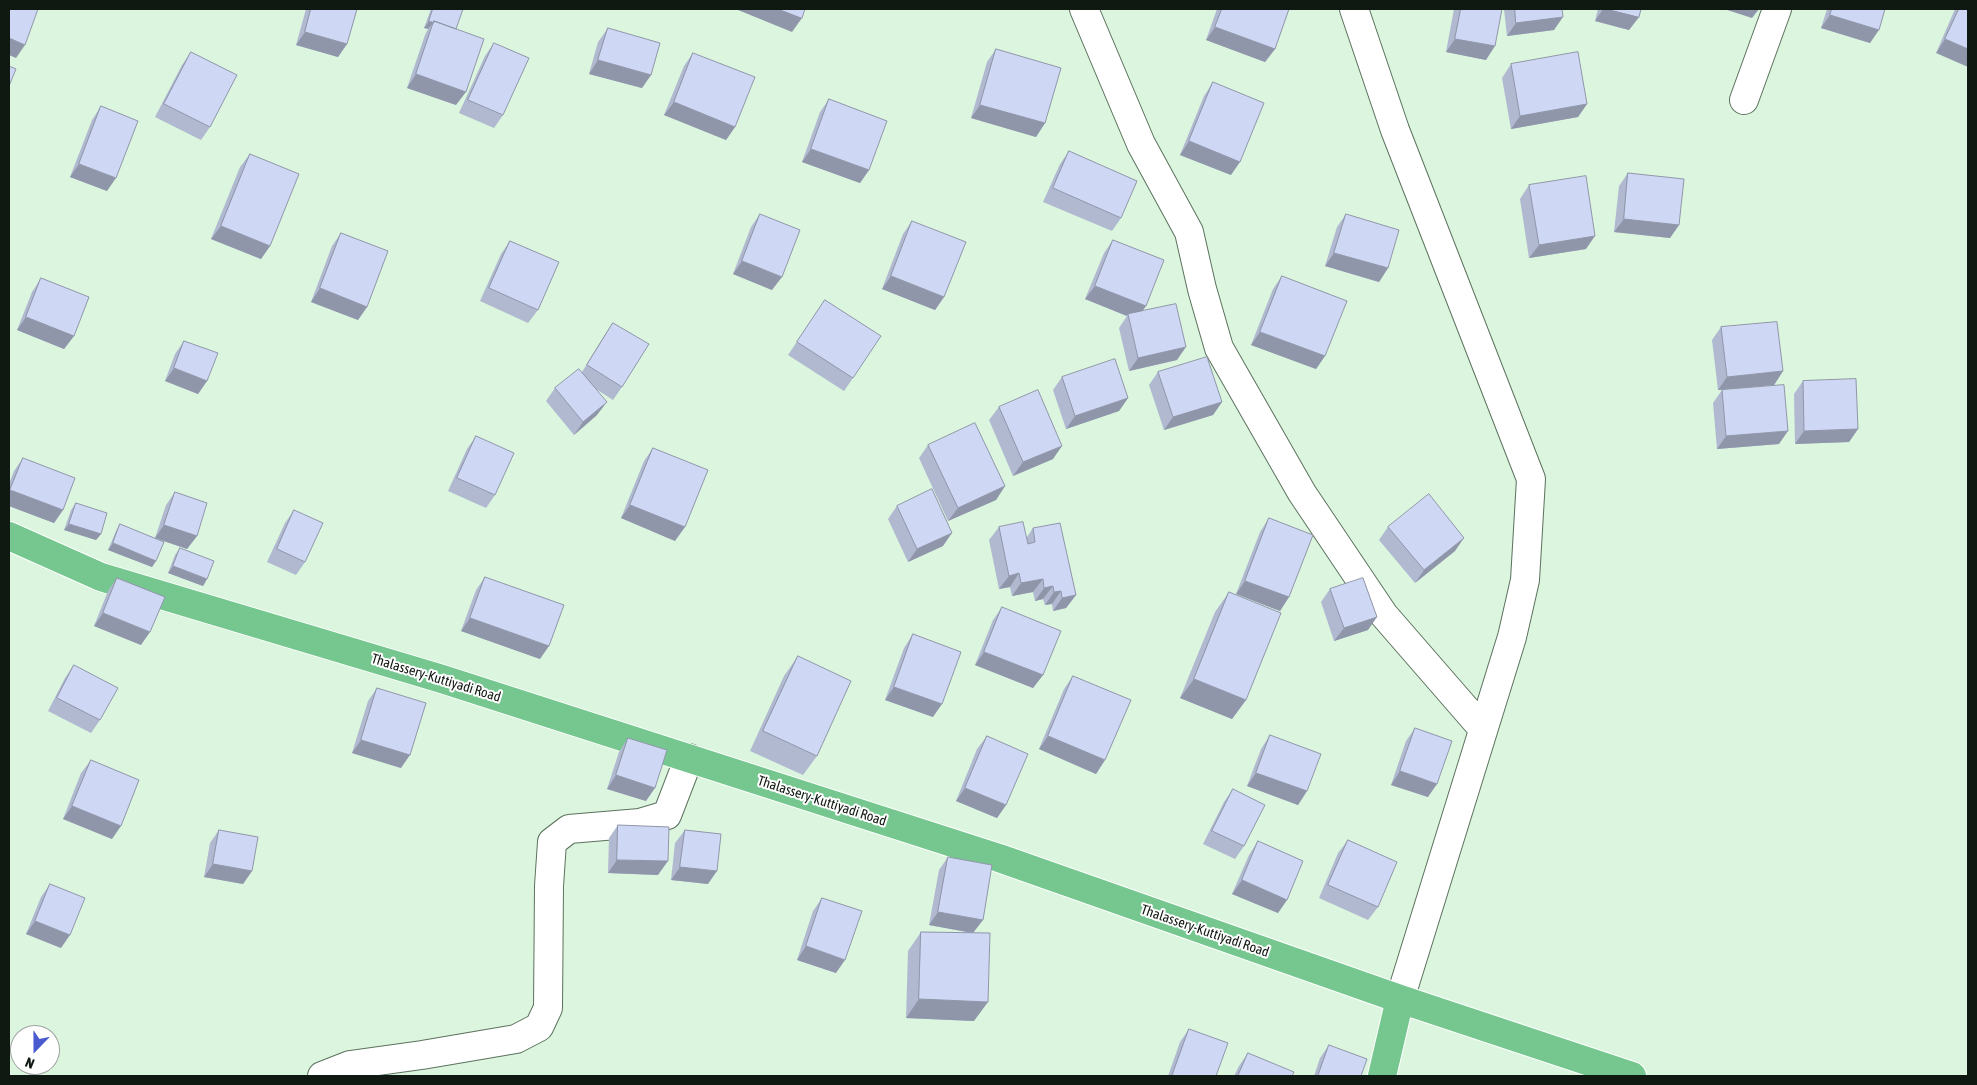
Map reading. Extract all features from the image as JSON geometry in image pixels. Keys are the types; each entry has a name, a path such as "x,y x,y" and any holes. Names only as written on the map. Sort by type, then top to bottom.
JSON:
{"main road":[{"name":"Thalassery-Kuttiyadi Road","path":"9,536 101,577 442,679 1000,858 1400,999 1632,1076"},
{"path":"1382,1076 1400,999"}],"street":[{"path":"1084,9 1141,144 1189,232 1202,289 1219,348 1302,493 1384,615 1483,729"},
{"path":"1354,9 1396,130 1530,478 1525,580 1512,637 1400,999"},
{"path":"1744,100 1777,9"},
{"path":"322,1076 350,1065 516,1039 540,1027 548,1008 549,886 552,842 569,829 640,823 667,815 689,758"}],"building":[{"path":"9,9 38,9 25,45 9,38"},
{"path":"311,9 357,9 347,44 305,32"},
{"path":"433,9 463,9 456,29 429,21"},
{"path":"778,9 805,9 802,18"},
{"path":"1222,9 1289,9 1275,49 1215,27"},
{"path":"1461,9 1502,9 1495,46 1455,39"},
{"path":"1515,9 1562,9 1563,17 1516,23"},
{"path":"1606,9 1641,9 1639,17"},
{"path":"1832,9 1885,9 1879,30 1830,15"},
{"path":"1959,9 1968,9 1968,49 1945,39"},
{"path":"434,21 484,39 466,92 416,74"},
{"path":"608,28 660,43 651,75 598,60"},
{"path":"494,43 529,58 503,115 468,100"},
{"path":"996,49 1061,68 1045,123 980,105"},
{"path":"191,52 237,75 210,127 164,104"},
{"path":"1578,52 1587,104 1520,116 1511,64"},
{"path":"693,53 755,77 735,127 674,102"},
{"path":"9,66 16,69 9,86"},
{"path":"1213,82 1264,103 1240,162 1189,141"},
{"path":"829,99 887,121 869,170 811,149"},
{"path":"101,106 138,121 116,178 79,164"},
{"path":"1069,151 1137,181 1121,218 1053,188"},
{"path":"250,154 299,174 270,246 221,226"},
{"path":"1628,173 1684,179 1679,225 1624,219"},
{"path":"1586,176 1595,236 1539,245 1529,185"},
{"path":"760,214 800,230 782,277 742,261"},
{"path":"1346,214 1399,230 1388,268 1334,253"},
{"path":"912,221 966,242 944,297 891,276"},
{"path":"341,233 388,251 367,307 320,288"},
{"path":"1113,240 1164,260 1146,306 1095,286"},
{"path":"510,241 559,262 538,310 489,288"},
{"path":"1282,276 1347,301 1325,356 1260,332"},
{"path":"41,278 89,297 74,336 26,317"},
{"path":"825,300 881,336 853,378 797,342"},
{"path":"1176,304 1186,347 1138,358 1128,314"},
{"path":"1777,322 1783,371 1727,377 1721,327"},
{"path":"613,323 649,344 622,387 587,365"},
{"path":"184,341 218,353 207,381 174,368"},
{"path":"1207,357 1222,402 1173,417 1158,372"},
{"path":"1115,359 1128,398 1075,416 1062,377"},
{"path":"579,369 607,402 583,422 555,388"},
{"path":"1856,379 1858,429 1804,431 1803,381"},
{"path":"1784,385 1788,431 1726,436 1722,390"},
{"path":"1038,390 1062,446 1023,462 999,407"},
{"path":"975,423 1005,486 958,508 928,445"},
{"path":"476,436 514,453 495,495 457,478"},
{"path":"653,448 708,470 685,527 630,505"},
{"path":"23,458 75,478 63,510 10,490"},
{"path":"932,489 952,533 917,549 897,506"},
{"path":"175,492 207,503 197,536 164,525"},
{"path":"1429,494 1464,538 1424,570 1388,527"},
{"path":"76,503 107,513 101,534 69,524"},
{"path":"294,510 323,523 305,562 277,549"},
{"path":"1269,518 1313,535 1289,597 1245,581"},
{"path":"1023,522 1028,544 1035,542 1033,528 1060,523 1076,595 1062,598 1061,591 1054,592 1053,586 1044,588 1043,579 1021,583 1019,573 1009,576 999,527"},
{"path":"120,524 164,542 156,561 113,543"},
{"path":"180,548 214,561 207,579 173,566"},
{"path":"485,577 564,605 549,646 470,618"},
{"path":"117,578 165,597 150,632 103,613"},
{"path":"1363,578 1377,617 1344,628 1330,589"},
{"path":"1229,592 1281,613 1246,700 1194,679"},
{"path":"1002,607 1061,631 1043,675 984,652"},
{"path":"913,634 961,652 942,704 894,687"},
{"path":"798,656 851,681 817,756 763,731"},
{"path":"74,665 118,688 100,720 57,698"},
{"path":"1073,676 1131,700 1105,760 1048,736"},
{"path":"377,688 426,703 410,755 361,740"},
{"path":"1415,728 1452,741 1437,784 1400,771"},
{"path":"1270,735 1321,754 1307,791 1256,773"},
{"path":"987,736 1028,754 1006,805 965,788"},
{"path":"628,738 667,750 655,788 616,775"},
{"path":"91,760 139,780 121,826 72,806"},
{"path":"1233,789 1265,805 1244,846 1212,831"},
{"path":"618,825 669,827 668,861 617,860"},
{"path":"219,830 258,837 252,871 213,864"},
{"path":"685,830 721,834 717,871 680,867"},
{"path":"1348,840 1397,862 1378,907 1328,885"},
{"path":"1258,841 1303,861 1287,900 1242,880"},
{"path":"948,857 992,865 983,920 938,912"},
{"path":"50,884 85,898 70,935 35,921"},
{"path":"822,898 862,911 845,960 806,946"},
{"path":"921,932 990,933 988,1002 919,999"},
{"path":"1189,1029 1228,1043 1216,1076 1172,1076"},
{"path":"1329,1045 1367,1059 1361,1076 1318,1076"},
{"path":"1248,1053 1294,1072 1292,1076 1238,1076"}]}
